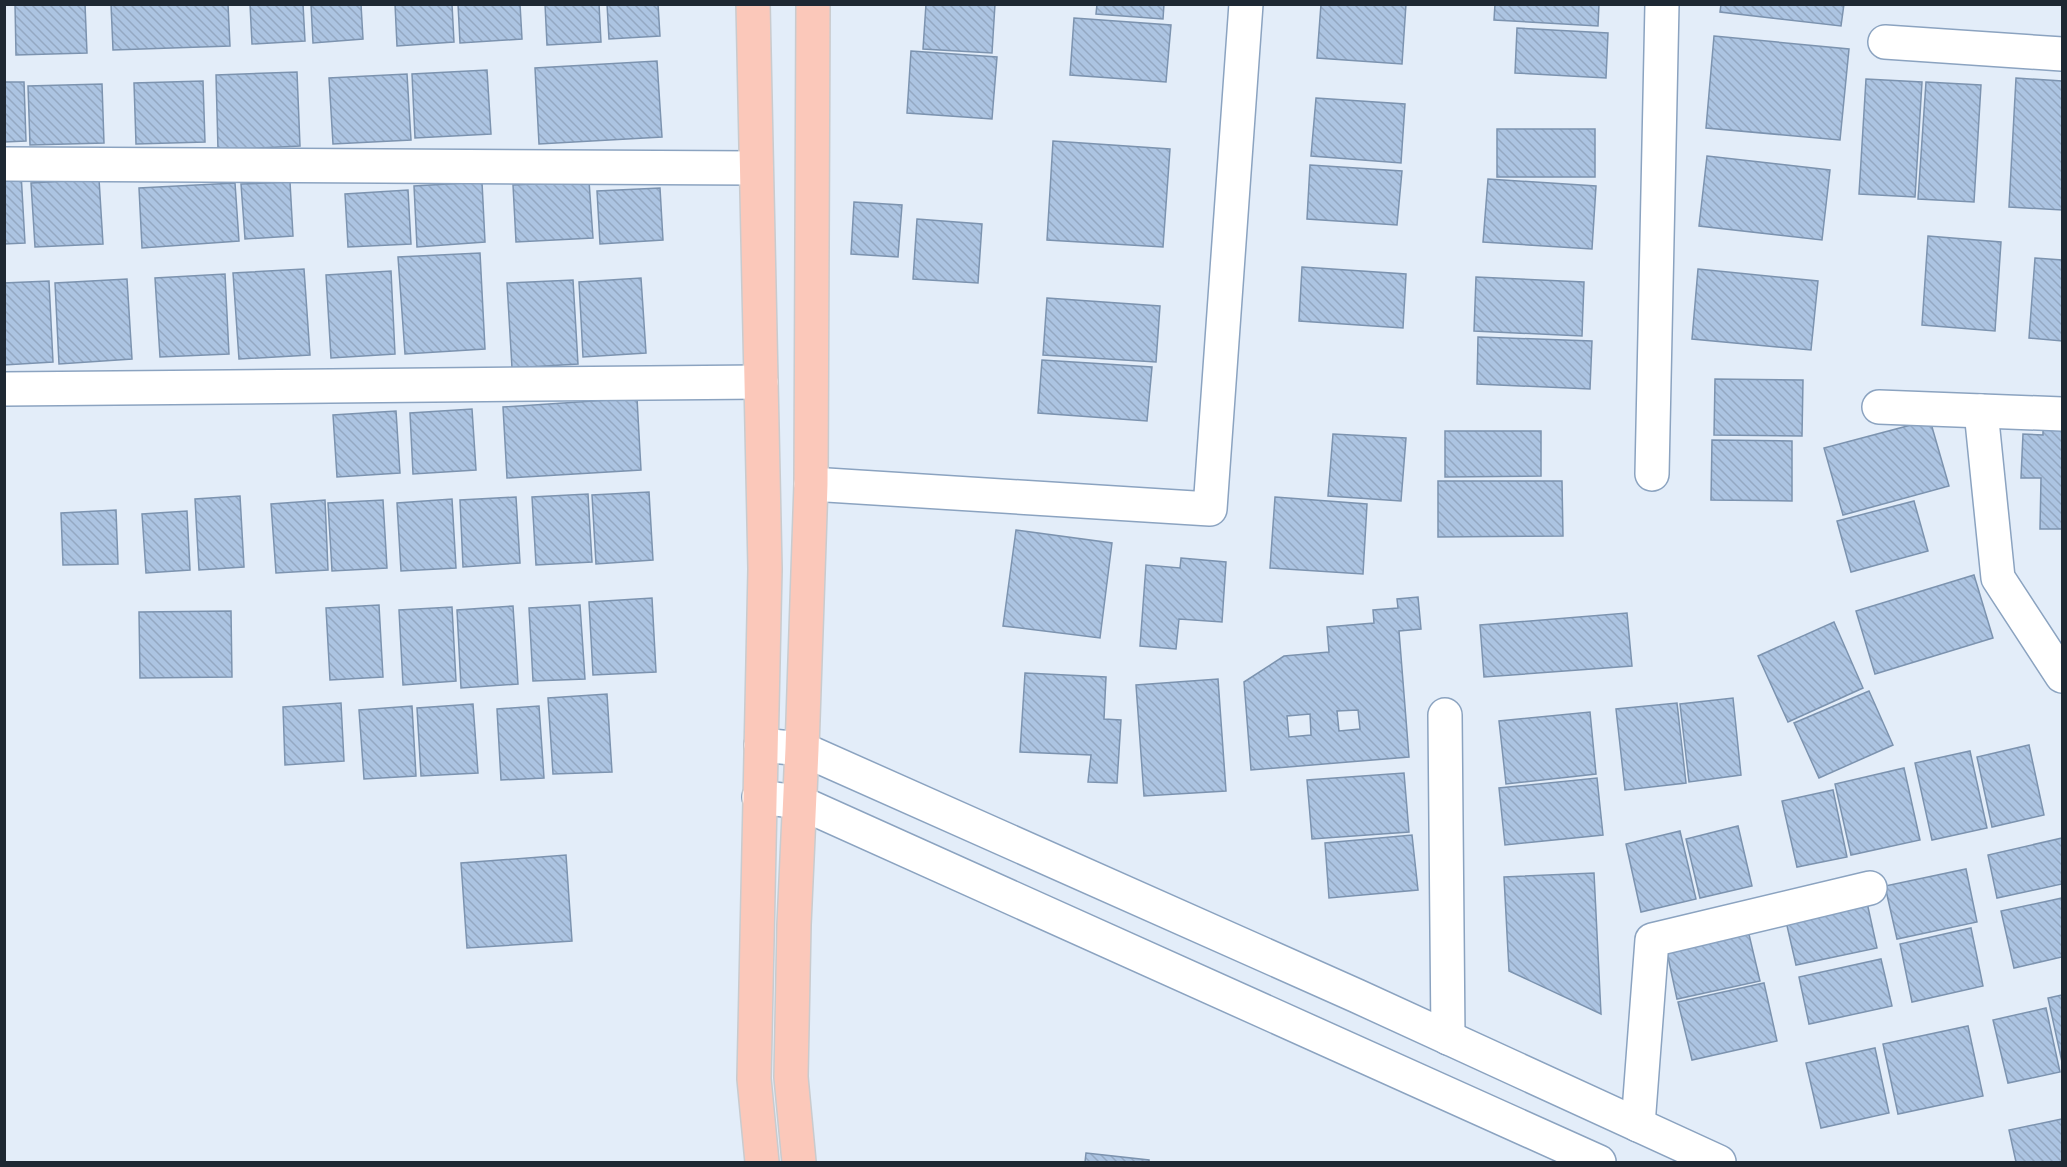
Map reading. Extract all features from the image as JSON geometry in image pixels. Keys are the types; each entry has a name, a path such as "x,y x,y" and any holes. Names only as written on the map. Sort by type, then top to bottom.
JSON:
{"main road":[{"path":"753,4 765,569 754,1079 762,1162"},
{"path":"800,1162 791,1077 794,925 811,484 813,4"}],"street":[{"path":"811,484 1210,509 1246,4"},
{"path":"1652,474 1662,4"},
{"path":"1885,42 2062,54"},
{"path":"4,164 756,168"},
{"path":"4,389 761,382"},
{"path":"1879,407 2062,414"},
{"path":"1981,411 1998,578 2062,676"},
{"path":"1445,715 1448,1038"},
{"path":"761,745 802,748 1719,1162"},
{"path":"759,797 799,802 1599,1162"},
{"path":"1638,1125 1652,939 1869,888"}],"building":[{"path":"15,4 85,4 87,53 16,55"},
{"path":"111,4 228,4 230,46 113,50"},
{"path":"250,4 303,4 305,41 252,44"},
{"path":"311,4 361,4 363,39 313,43"},
{"path":"395,4 452,4 454,42 397,46"},
{"path":"458,4 520,4 522,39 460,43"},
{"path":"545,4 599,4 601,42 547,45"},
{"path":"607,4 658,4 660,36 609,39"},
{"path":"926,4 995,4 992,53 923,49"},
{"path":"1097,4 1164,4 1163,19 1096,14"},
{"path":"1321,4 1406,4 1402,64 1317,58"},
{"path":"1495,4 1599,4 1598,26 1494,20"},
{"path":"1721,4 1844,4 1841,26 1720,12"},
{"path":"1074,18 1171,25 1166,82 1070,75"},
{"path":"1517,28 1608,33 1606,78 1515,73"},
{"path":"1714,36 1849,49 1840,140 1706,128"},
{"path":"911,51 997,57 992,119 907,113"},
{"path":"657,61 662,137 539,144 535,68"},
{"path":"487,70 491,134 415,138 412,74"},
{"path":"297,72 300,146 218,150 216,75"},
{"path":"407,74 411,140 333,144 329,78"},
{"path":"2016,78 2062,81 2062,210 2009,207"},
{"path":"1866,79 1922,82 1915,197 1859,194"},
{"path":"203,81 205,142 136,144 134,83"},
{"path":"4,82 24,82 26,141 4,142"},
{"path":"1926,82 1981,85 1974,202 1918,199"},
{"path":"102,84 104,143 30,145 28,86"},
{"path":"1316,98 1405,104 1401,163 1311,156"},
{"path":"1497,129 1595,129 1595,177 1497,177"},
{"path":"1053,141 1170,149 1163,247 1047,240"},
{"path":"1707,156 1830,170 1822,240 1699,226"},
{"path":"1310,165 1402,171 1397,225 1307,219"},
{"path":"21,173 25,243 4,244 4,174"},
{"path":"99,179 103,244 35,247 31,183"},
{"path":"1488,179 1596,186 1592,249 1483,242"},
{"path":"589,181 593,238 516,242 513,185"},
{"path":"290,182 293,236 245,239 241,184"},
{"path":"482,182 485,242 417,247 414,186"},
{"path":"235,183 239,241 142,248 139,188"},
{"path":"660,188 663,240 600,244 597,191"},
{"path":"408,190 411,244 348,247 345,194"},
{"path":"854,202 902,205 898,257 851,254"},
{"path":"917,219 982,224 978,283 913,279"},
{"path":"1928,236 2001,242 1995,331 1922,325"},
{"path":"480,253 485,349 405,354 398,257"},
{"path":"2035,258 2062,260 2062,341 2029,338"},
{"path":"1302,267 1406,274 1403,328 1299,321"},
{"path":"304,269 310,355 239,359 233,273"},
{"path":"1698,269 1818,281 1811,350 1692,339"},
{"path":"391,271 395,354 331,358 326,275"},
{"path":"225,274 229,354 160,357 155,278"},
{"path":"1476,277 1584,282 1582,336 1474,331"},
{"path":"641,278 646,353 583,357 579,282"},
{"path":"127,279 132,359 59,364 55,283"},
{"path":"573,280 578,364 512,368 507,283"},
{"path":"49,281 53,362 4,365 4,283"},
{"path":"1047,298 1160,306 1156,362 1043,355"},
{"path":"1478,337 1592,341 1590,389 1477,384"},
{"path":"1042,360 1152,367 1147,421 1038,413"},
{"path":"1715,379 1803,380 1802,436 1714,435"},
{"path":"637,398 641,470 507,478 503,407"},
{"path":"472,409 476,470 413,474 410,413"},
{"path":"396,411 400,473 337,477 333,415"},
{"path":"1930,420 1949,486 1843,515 1824,448"},
{"path":"2043,428 2062,429 2062,529 2040,529 2041,478 2021,478 2023,434 2043,435"},
{"path":"1445,431 1541,431 1541,476 1445,477"},
{"path":"1333,434 1406,438 1401,501 1328,496"},
{"path":"1712,440 1792,441 1792,501 1711,500"},
{"path":"1438,481 1562,481 1563,536 1438,537"},
{"path":"649,492 653,560 596,564 592,495"},
{"path":"588,494 592,562 536,565 532,497"},
{"path":"240,496 244,567 199,570 195,499"},
{"path":"516,497 520,563 463,567 460,500"},
{"path":"1275,497 1367,504 1363,574 1270,568"},
{"path":"452,499 456,568 401,571 397,503"},
{"path":"325,500 328,570 276,573 271,504"},
{"path":"383,500 387,568 332,571 328,503"},
{"path":"1914,501 1928,551 1851,572 1837,521"},
{"path":"116,510 118,564 63,565 61,513"},
{"path":"187,511 190,570 146,573 142,514"},
{"path":"1016,530 1112,543 1100,638 1003,626"},
{"path":"1181,558 1226,562 1222,622 1179,619 1176,649 1140,646 1146,565 1180,568"},
{"path":"1974,575 1993,638 1875,674 1856,611"},
{"path":"1418,597 1421,629 1399,631 1409,757 1251,770 1244,682 1284,656 1329,652 1327,627 1374,623 1373,610 1398,608 1397,599","holes":["1358,710 1360,729 1339,731 1337,711","1310,714 1311,735 1289,737 1287,716"]},
{"path":"652,598 656,672 593,675 589,602"},
{"path":"379,605 383,677 330,680 326,608"},
{"path":"580,605 585,679 533,681 529,608"},
{"path":"513,606 518,684 461,688 457,610"},
{"path":"452,607 456,681 403,685 399,610"},
{"path":"231,611 232,677 140,678 139,612"},
{"path":"1627,613 1632,666 1484,677 1480,625"},
{"path":"1834,622 1863,688 1788,722 1758,656"},
{"path":"1025,673 1106,677 1104,719 1121,720 1117,783 1088,782 1091,755 1020,752"},
{"path":"1218,679 1226,791 1144,796 1136,685"},
{"path":"1869,691 1893,745 1819,778 1794,723"},
{"path":"607,694 612,772 553,774 548,698"},
{"path":"1733,698 1741,775 1689,782 1680,704"},
{"path":"341,703 344,761 285,765 283,707"},
{"path":"1677,703 1686,783 1625,790 1616,709"},
{"path":"473,704 478,773 421,776 417,708"},
{"path":"412,706 416,776 364,779 359,710"},
{"path":"539,706 544,778 501,780 497,709"},
{"path":"1590,712 1596,774 1506,784 1499,721"},
{"path":"2029,745 2044,815 1992,827 1977,757"},
{"path":"1970,751 1987,828 1932,840 1915,763"},
{"path":"1904,768 1920,840 1851,855 1835,784"},
{"path":"1404,773 1409,832 1312,839 1307,780"},
{"path":"1597,778 1603,835 1505,845 1499,788"},
{"path":"1833,790 1847,857 1797,867 1782,801"},
{"path":"1738,826 1752,886 1700,898 1686,839"},
{"path":"1680,831 1696,899 1641,912 1626,844"},
{"path":"1412,835 1418,890 1329,898 1325,843"},
{"path":"2062,838 2062,884 1997,898 1988,855"},
{"path":"566,855 572,941 467,948 461,863"},
{"path":"1966,869 1977,922 1897,939 1885,886"},
{"path":"1594,873 1601,1014 1509,971 1504,877"},
{"path":"1866,898 1877,948 1796,965 1785,917"},
{"path":"2062,898 2062,957 2014,968 2001,911"},
{"path":"1747,926 1760,981 1677,999 1665,943"},
{"path":"1971,928 1983,986 1912,1002 1900,944"},
{"path":"1881,959 1892,1006 1809,1024 1799,977"},
{"path":"1764,983 1777,1041 1692,1060 1678,1002"},
{"path":"2062,995 2062,1062 2048,998"},
{"path":"2046,1008 2060,1072 2008,1083 1993,1020"},
{"path":"1968,1026 1983,1096 1898,1114 1883,1044"},
{"path":"1875,1048 1889,1113 1821,1128 1806,1063"},
{"path":"2062,1119 2062,1162 2016,1162 2009,1130"},
{"path":"1086,1153 1149,1160 1149,1162 1085,1162"}]}
